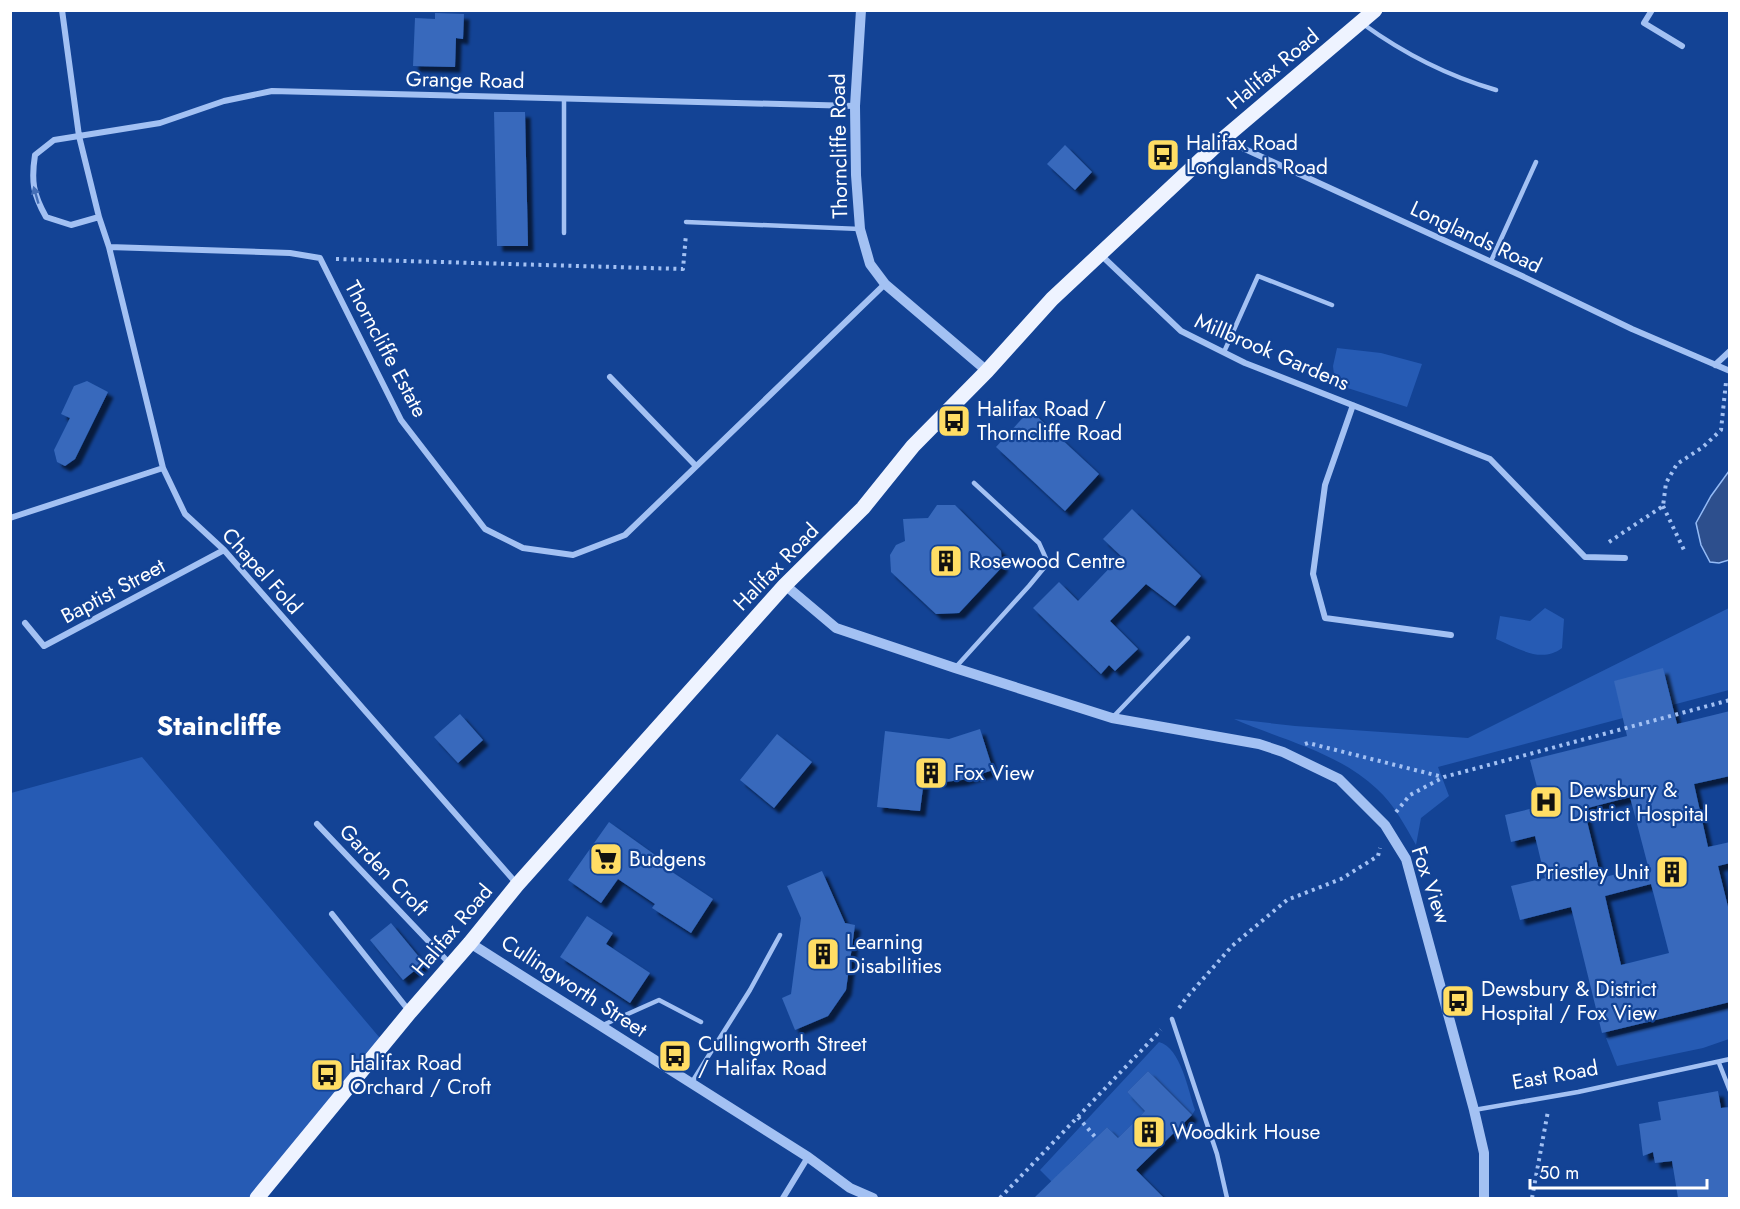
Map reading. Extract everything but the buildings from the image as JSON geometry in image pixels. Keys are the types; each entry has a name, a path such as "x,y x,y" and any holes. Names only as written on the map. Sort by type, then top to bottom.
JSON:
{"main road":[{"name":"Halifax Road","path":"257,1198 517,885 785,585 863,508 913,446 987,371 1052,299 1223,139 1375,10"}],"street":[{"name":"Chapel Fold","path":"62,10 79,136 99,217 109,247 163,468 185,514 224,550 517,885"},
{"name":"Thorncliffe Road","path":"861,10 855,106 856,175 860,229 870,264 885,284 987,371"},
{"path":"1652,10 1644,23 1682,46"},
{"name":"Grange Road","path":"79,136 160,123 224,101 272,91 855,106"},
{"path":"79,136 54,140 35,155 32,176 37,201 46,217 71,225 99,217"},
{"name":"Longlands Road","path":"1223,139 1491,261 1632,329 1728,370"},
{"path":"109,247 280,252 320,258"},
{"name":"Millbrook Gardens","path":"1100,255 1181,331 1245,363 1490,459 1585,557"},
{"name":"Thorncliffe Estate","path":"320,258 401,420 484,529 523,548 573,555 626,535 885,284"},
{"path":"1715,365 1730,351"},
{"path":"610,377 696,466"},
{"name":"Millbrook Gardens","path":"1353,405 1325,485 1314,574 1325,618 1451,635"},
{"path":"10,518 163,468"},
{"name":"Baptist Street","path":"25,623 44,646 224,550"},
{"path":"1585,557 1625,558"},
{"name":"Fox View","path":"785,585 836,628 1112,718 1259,744 1283,752 1339,779 1385,825 1406,859 1474,1110"},
{"name":"Garden Croft","path":"317,824 452,965"},
{"path":"332,914 410,1012"},
{"name":"Cullingworth Street","path":"470,944 808,1157 850,1188 873,1198"},
{"path":"1474,1110 1484,1154 1484,1198"},
{"path":"783,1198 808,1157"}],"lane":[{"path":"1361,22 1392,45 1465,81 1496,90"},
{"path":"564,99 564,233"},
{"path":"1491,261 1536,162"},
{"path":"687,222 860,229"},
{"path":"1224,352 1258,276 1332,305"},
{"path":"955,668 1048,563 1039,543 974,483"},
{"path":"1112,718 1188,638"},
{"path":"690,1084 750,990 780,935"},
{"path":"601,1026 659,1000 701,1022"},
{"path":"1172,1019 1216,1154 1227,1198"},
{"name":"East Road","path":"1474,1110 1730,1059"},
{"path":"1719,1063 1730,1091"}],"path":[{"path":"320,258 683,269 687,222"},
{"path":"1685,552 1663,507 1666,483 1677,464 1703,447 1720,430 1728,370"},
{"path":"1585,557 1663,507"},
{"path":"1000,1198 1172,1019 1187,997 1232,946 1287,900 1341,879 1378,856 1385,825 1410,795 1444,777 1730,700"},
{"path":"1283,752 1308,742 1444,777"},
{"path":"1532,1198 1551,1096"},
{"path":"1078,1117 1096,1138"}],"shaded area":[{"path":"1337,348 1381,353 1422,364 1407,407 1335,384 1333,366"},
{"path":"1729,471 1729,560 1719,563 1710,562 1701,545 1696,523 1711,496"},
{"path":"1545,608 1564,619 1562,648 1554,653 1538,655 1496,639 1500,616 1530,621"},
{"path":"1729,608 1729,690 1438,767 1449,796 1421,818 1416,845 1389,801 1362,776 1327,756 1234,719 1295,726 1468,738"},
{"path":"142,757 385,1044 257,1198 11,1198 11,793"},
{"path":"1729,1008 1729,1039 1703,1048 1617,1066 1606,1038"},
{"path":"1159,1042 1173,1052 1178,1061 1195,1110 1192,1115 1148,1071 1127,1092 1145,1111 1118,1138 1107,1127 1067,1166 1057,1187 1040,1170"}],"place":[{"name":"Halifax Road Longlands Road","path":"1163,155"},
{"name":"Halifax Road / Thorncliffe Road","path":"954,421"},
{"name":"Rosewood Centre","path":"946,561"},
{"name":"Fox View","path":"931,773"},
{"name":"Dewsbury & District Hospital","path":"1546,802"},
{"name":"Budgens","path":"606,859"},
{"name":"Priestley Unit","path":"1672,872"},
{"name":"Learning Disabilities","path":"823,954"},
{"name":"Dewsbury & District Hospital / Fox View","path":"1458,1001"},
{"name":"Cullingworth Street / Halifax Road","path":"675,1056"},
{"name":"Halifax Road Orchard / Croft","path":"327,1075"},
{"name":"Woodkirk House","path":"1149,1132"}],"district":[{"name":"Staincliffe","path":"219,726"}]}
